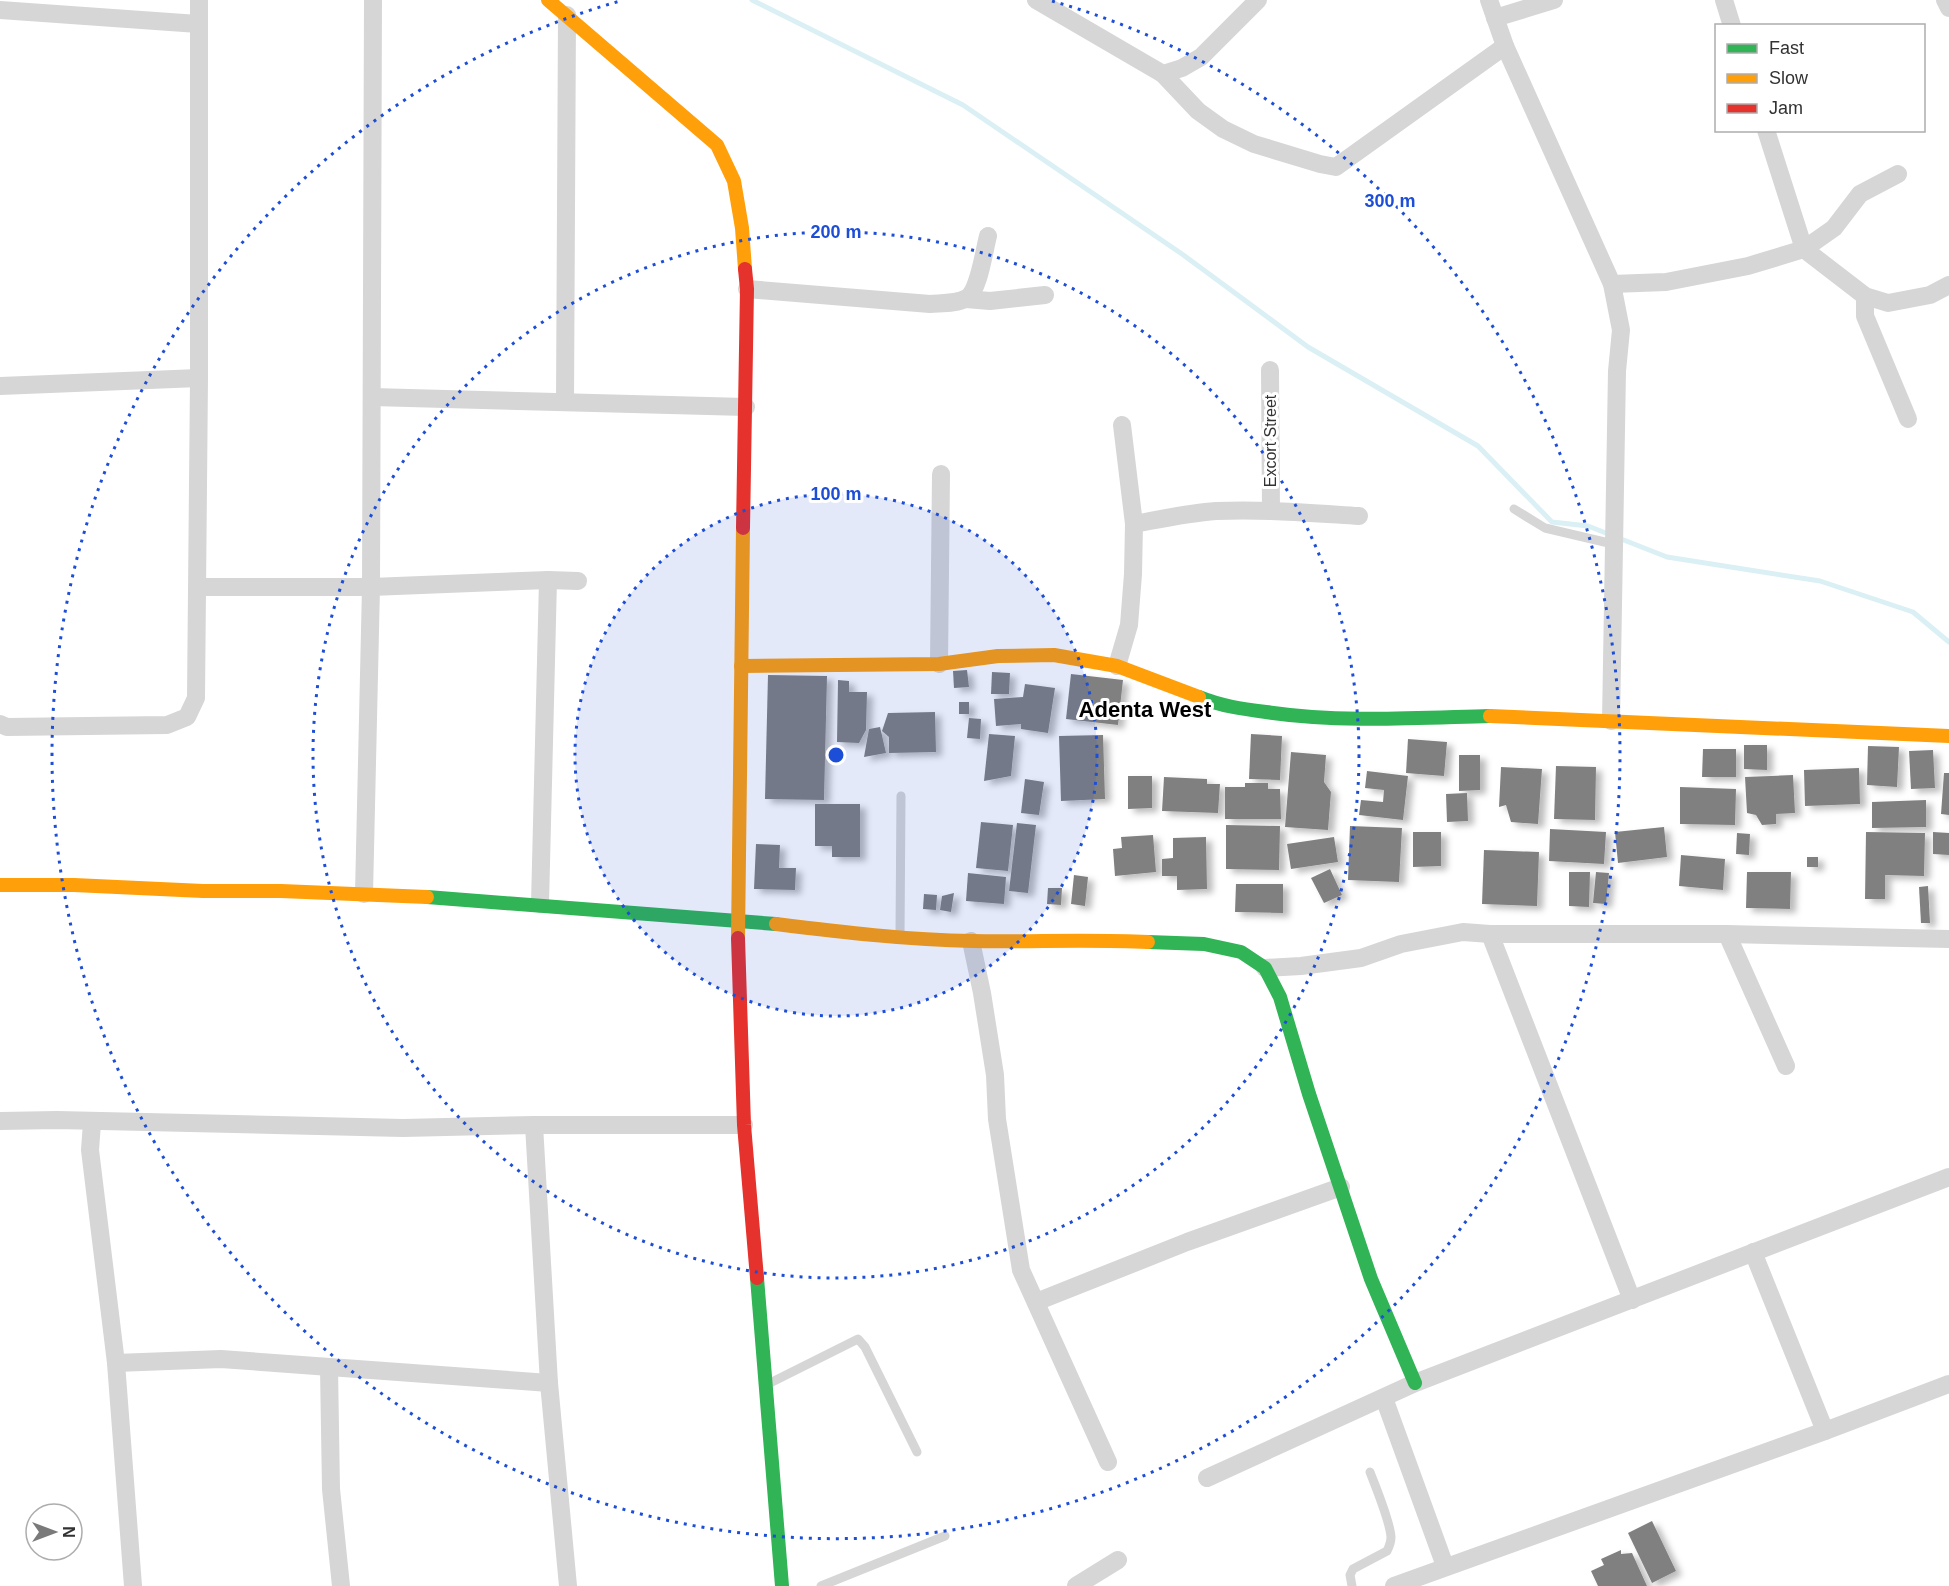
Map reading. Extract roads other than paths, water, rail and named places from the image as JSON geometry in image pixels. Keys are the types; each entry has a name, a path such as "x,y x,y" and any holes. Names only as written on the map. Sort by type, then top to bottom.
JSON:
{"street":[{"path":"0,724 7,727 167,725 187,717 196,699 200,378 199,0"},
{"path":"364,894 371,587 373,0"},
{"path":"548,0 717,146 734,181 742,228 747,288 737,920 744,1125 782,1586"},
{"path":"1036,0 1163,74 1198,111 1223,129 1254,144 1336,167 1505,46"},
{"path":"1163,74 1182,68 1201,57 1258,0"},
{"path":"1489,0 1505,46 1612,284 1621,330 1617,371 1611,721"},
{"path":"1495,18 1554,0"},
{"path":"1724,0 1731,24"},
{"path":"1945,0 1949,8"},
{"path":"0,10 198,24"},
{"path":"565,402 567,15"},
{"path":"1767,132 1804,249 1865,296 1888,303 1930,296 1949,285"},
{"path":"1612,284 1666,282 1748,266 1804,249 1834,228 1860,194 1898,174"},
{"path":"966,299 974,292 988,236"},
{"path":"747,288 930,304 966,299 990,301 1045,296"},
{"path":"1865,296 1865,316 1908,419"},
{"name":"Excort Street","path":"1270,370 1271,511"},
{"path":"0,386 200,378"},
{"path":"372,397 746,407"},
{"path":"1117,666 1129,625 1134,524 1122,425"},
{"path":"939,664 941,474"},
{"path":"1134,524 1204,513 1271,511 1359,516"},
{"path":"198,587 371,587 548,580 578,581"},
{"path":"540,904 548,580"},
{"path":"741,666 939,664 998,656 1054,655 1117,666 1219,705 1299,717 1357,720 1504,716 1949,736"},
{"path":"0,885 74,885 203,891 364,894 540,904 737,920 852,933 971,941 1108,940 1204,944 1241,952 1265,968 1280,997 1309,1094 1371,1279 1415,1383"},
{"path":"1265,968 1360,958 1401,944 1463,932 1727,934 1949,939"},
{"path":"1490,934 1632,1300"},
{"path":"1727,934 1786,1066"},
{"path":"971,941 995,1076 997,1119 1021,1270 1108,1462"},
{"path":"0,1121 57,1120 92,1123 403,1128 534,1125 744,1125"},
{"path":"92,1123 90,1150 116,1363 133,1586"},
{"path":"534,1125 549,1383 568,1586"},
{"path":"1207,1478 1415,1383 1949,1177"},
{"path":"1036,1302 1187,1242 1341,1187"},
{"path":"1753,1252 1825,1431"},
{"path":"116,1363 221,1359 549,1383"},
{"path":"329,1368 331,1490 341,1586"},
{"path":"1395,1586 1949,1384"},
{"path":"1384,1398 1445,1566"},
{"path":"1076,1586 1118,1560"}],"lane":[{"path":"1514,509 1545,528 1613,544"},
{"path":"900,936 901,796"},
{"path":"767,1385 858,1339 865,1347 916,1452"},
{"path":"1352,1586 1350,1575 1353,1569 1387,1551 1390,1545 1391,1537 1387,1522 1370,1472"},
{"path":"821,1586 945,1536"}],"waterway":[{"path":"752,0 963,105 1182,254 1308,347 1478,446 1552,522 1588,526 1667,557 1820,581 1913,612 1949,642"}],"district":[{"name":"Adenta West","path":"1145,709"}]}
